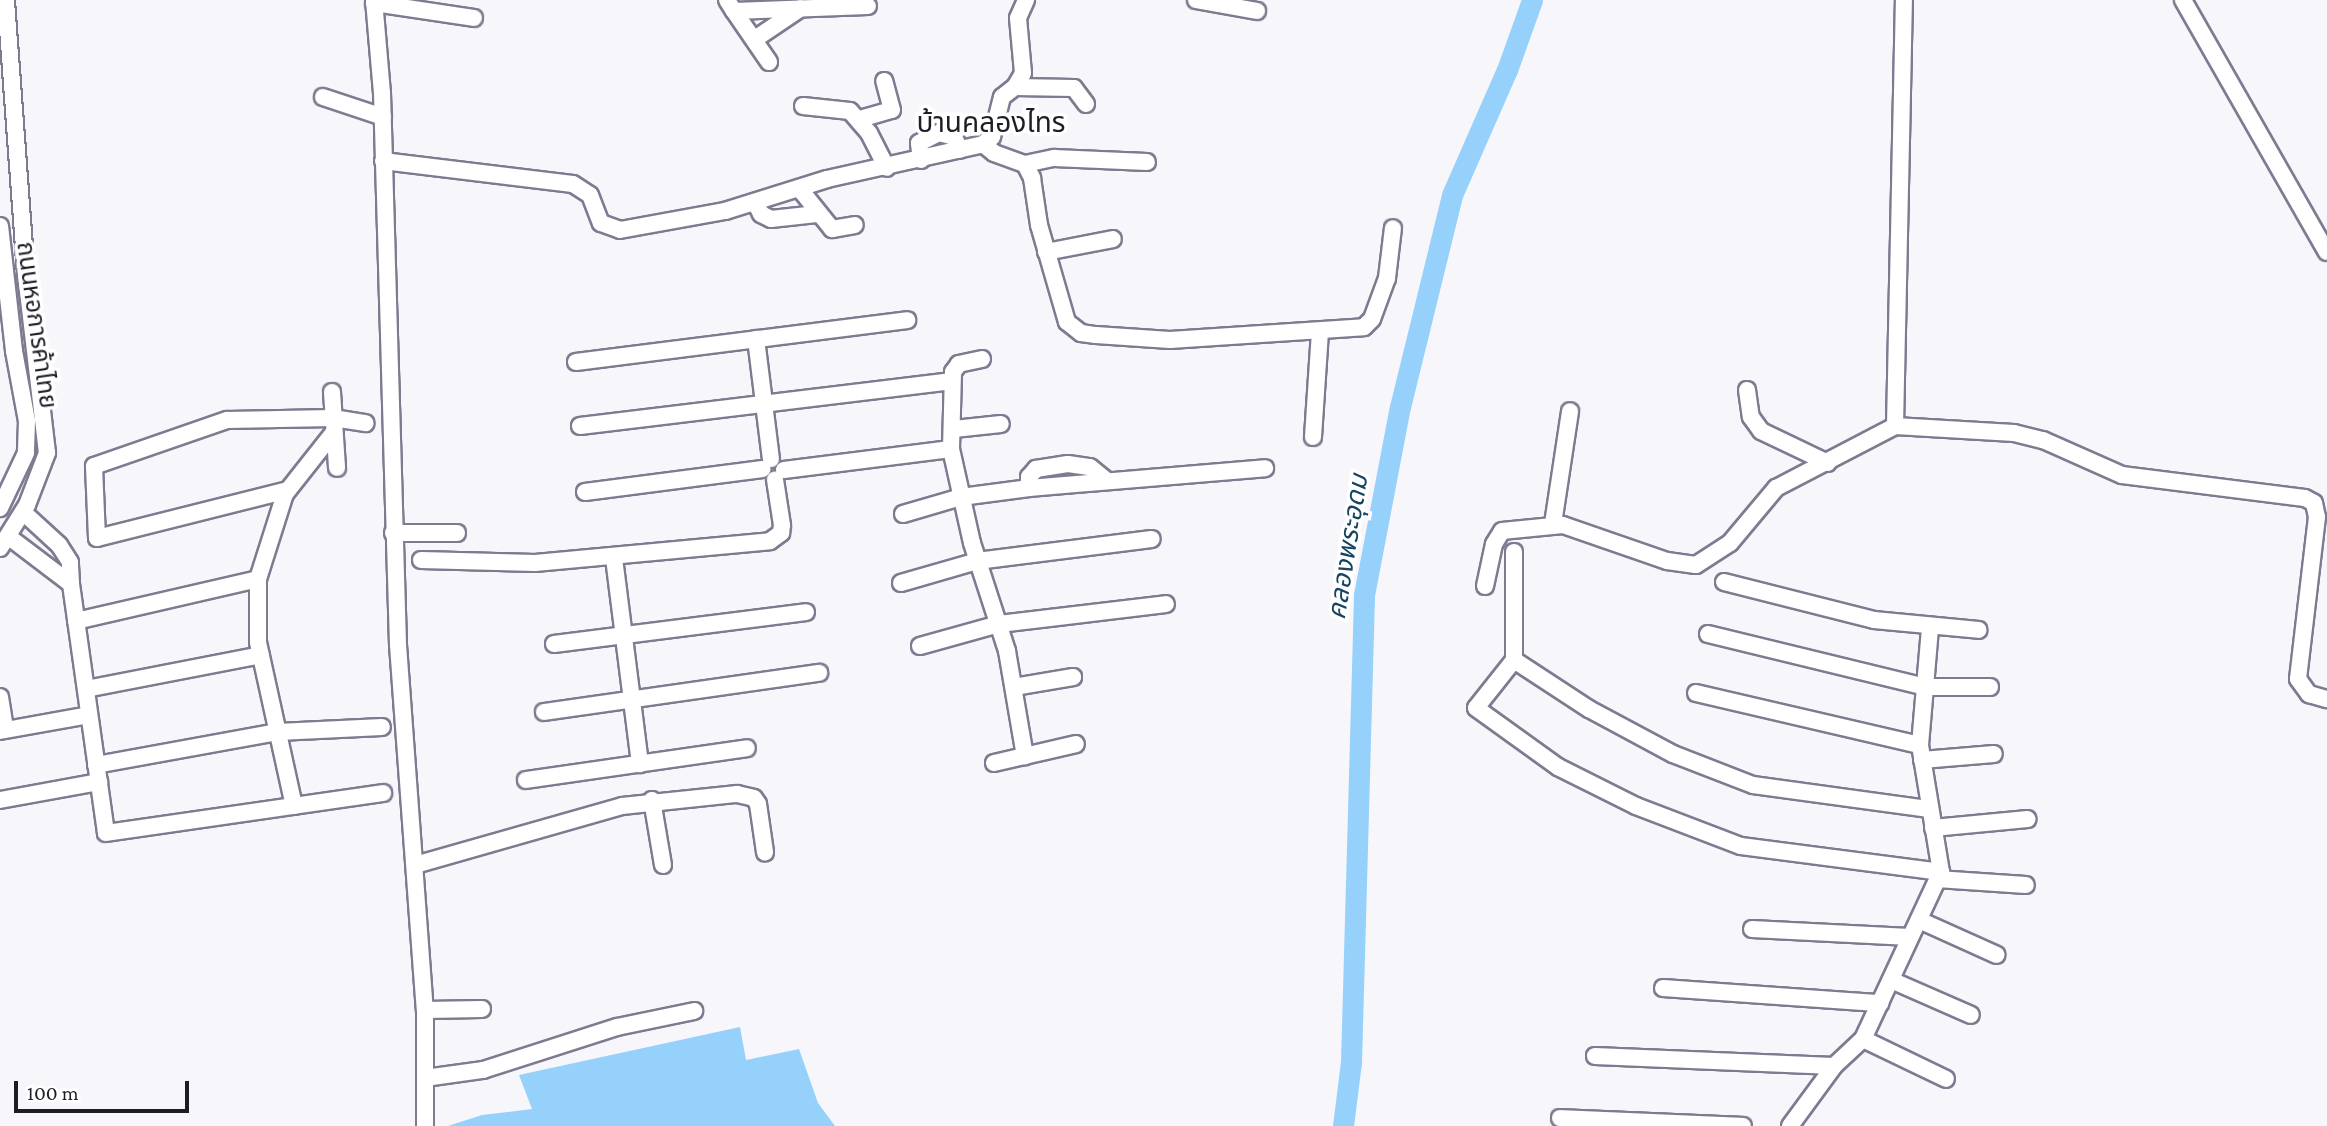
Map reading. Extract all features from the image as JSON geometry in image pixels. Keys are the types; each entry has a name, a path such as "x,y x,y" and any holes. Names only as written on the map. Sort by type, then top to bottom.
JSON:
{"street":[{"name":"ถนนหอการค้าไทย","path":"5,542 23,512 45,463 46,420 26,274 6,0"},
{"path":"383,161 573,184 590,195 601,223 620,230 755,202 799,188 983,144 992,137 1002,97 1015,88 1023,73 1018,18 1026,0"},
{"path":"1196,0 1257,12"},
{"path":"1895,426 1905,0"},
{"path":"2183,0 2327,252"},
{"path":"425,1126 425,1010 415,865 408,560 393,533 383,117 374,1 474,18"},
{"path":"730,5 801,8 868,6"},
{"path":"730,5 769,62"},
{"path":"755,39 801,8"},
{"path":"860,119 892,110 884,81"},
{"path":"1015,88 1074,88 1086,104"},
{"path":"323,97 383,117"},
{"path":"803,106 841,107 860,119 887,168"},
{"path":"983,144 994,153 1025,164 1054,158 1147,162"},
{"path":"1025,164 1032,178 1046,252 1067,322 1081,333 1170,340 1356,330 1372,319 1390,265 1393,228"},
{"path":"799,188 817,214 832,229 855,225"},
{"path":"755,202 761,214 771,219 817,214"},
{"name":"ถนนหอการค้าไทย","path":"0,226 14,351 27,421 26,453 0,508"},
{"path":"1046,252 1112,239"},
{"path":"576,362 907,320"},
{"path":"1313,437 1321,332"},
{"path":"408,560 535,563 614,558 769,541 781,533 782,525 756,339"},
{"path":"982,359 955,367 952,381 954,429 951,449 977,561 999,624 1014,687 1025,756"},
{"path":"580,426 952,381"},
{"path":"1747,390 1751,417 1761,431 1828,463"},
{"path":"332,392 337,468"},
{"path":"1553,524 1570,411"},
{"path":"288,490 97,538 94,466 227,420 334,425 366,423"},
{"path":"954,429 1001,424"},
{"path":"294,806 261,655 258,579 288,490 334,425"},
{"path":"1485,586 1497,536 1512,529 1553,524 1608,538 1667,561 1696,565 1730,543 1776,488 1895,426 2014,433 2134,477 2305,498 2314,503 2317,517 2298,679 2309,694 2327,699"},
{"path":"585,492 951,449"},
{"path":"903,514 961,497 1029,488 1265,468"},
{"path":"23,512 59,545 70,562 106,833 383,793"},
{"path":"393,533 457,533"},
{"path":"901,583 977,561 1152,539"},
{"path":"5,542 71,584"},
{"path":"1514,552 1514,660 1476,708 1558,768 1636,806 1741,846 1939,876 2026,885"},
{"path":"614,558 640,764"},
{"path":"76,621 258,579"},
{"path":"1724,582 1874,620 1930,628 1979,630"},
{"path":"920,646 999,624 1166,604"},
{"path":"554,645 806,612"},
{"path":"1790,1126 1834,1066 1863,1039 1939,876 1921,752 1930,628"},
{"path":"1708,634 1925,687 1990,687"},
{"path":"86,689 261,655"},
{"path":"1514,660 1589,709 1673,754 1753,785 1929,809"},
{"path":"544,712 819,673"},
{"path":"1014,687 1073,677"},
{"path":"1696,693 1921,752 1994,754"},
{"path":"0,697 2,730 89,715"},
{"path":"96,765 278,732 382,727"},
{"path":"994,763 1076,744"},
{"path":"526,780 747,748"},
{"path":"0,800 99,782"},
{"path":"415,865 652,800 737,794 754,798 765,852"},
{"path":"652,800 663,864"},
{"path":"1933,828 2028,819"},
{"path":"1919,920 1997,955"},
{"path":"1752,929 1910,937"},
{"path":"1891,980 1971,1015"},
{"path":"1663,988 1880,1003"},
{"path":"425,1010 482,1009"},
{"path":"425,1078 483,1070 617,1027 694,1011"},
{"path":"1863,1039 1946,1079"},
{"path":"1595,1056 1834,1066"},
{"path":"1560,1118 1743,1126"}],"water":[{"path":"740,1027 746,1060 799,1049 818,1103 835,1126 448,1126 482,1115 532,1109 519,1075"}],"waterway":[{"name":"คลองพระอุดม","path":"1343,1126 1351,1062 1364,595 1400,407 1452,195 1507,70 1532,0"}],"district":[{"name":"บ้านคลองไทร","path":"991,123"}]}
